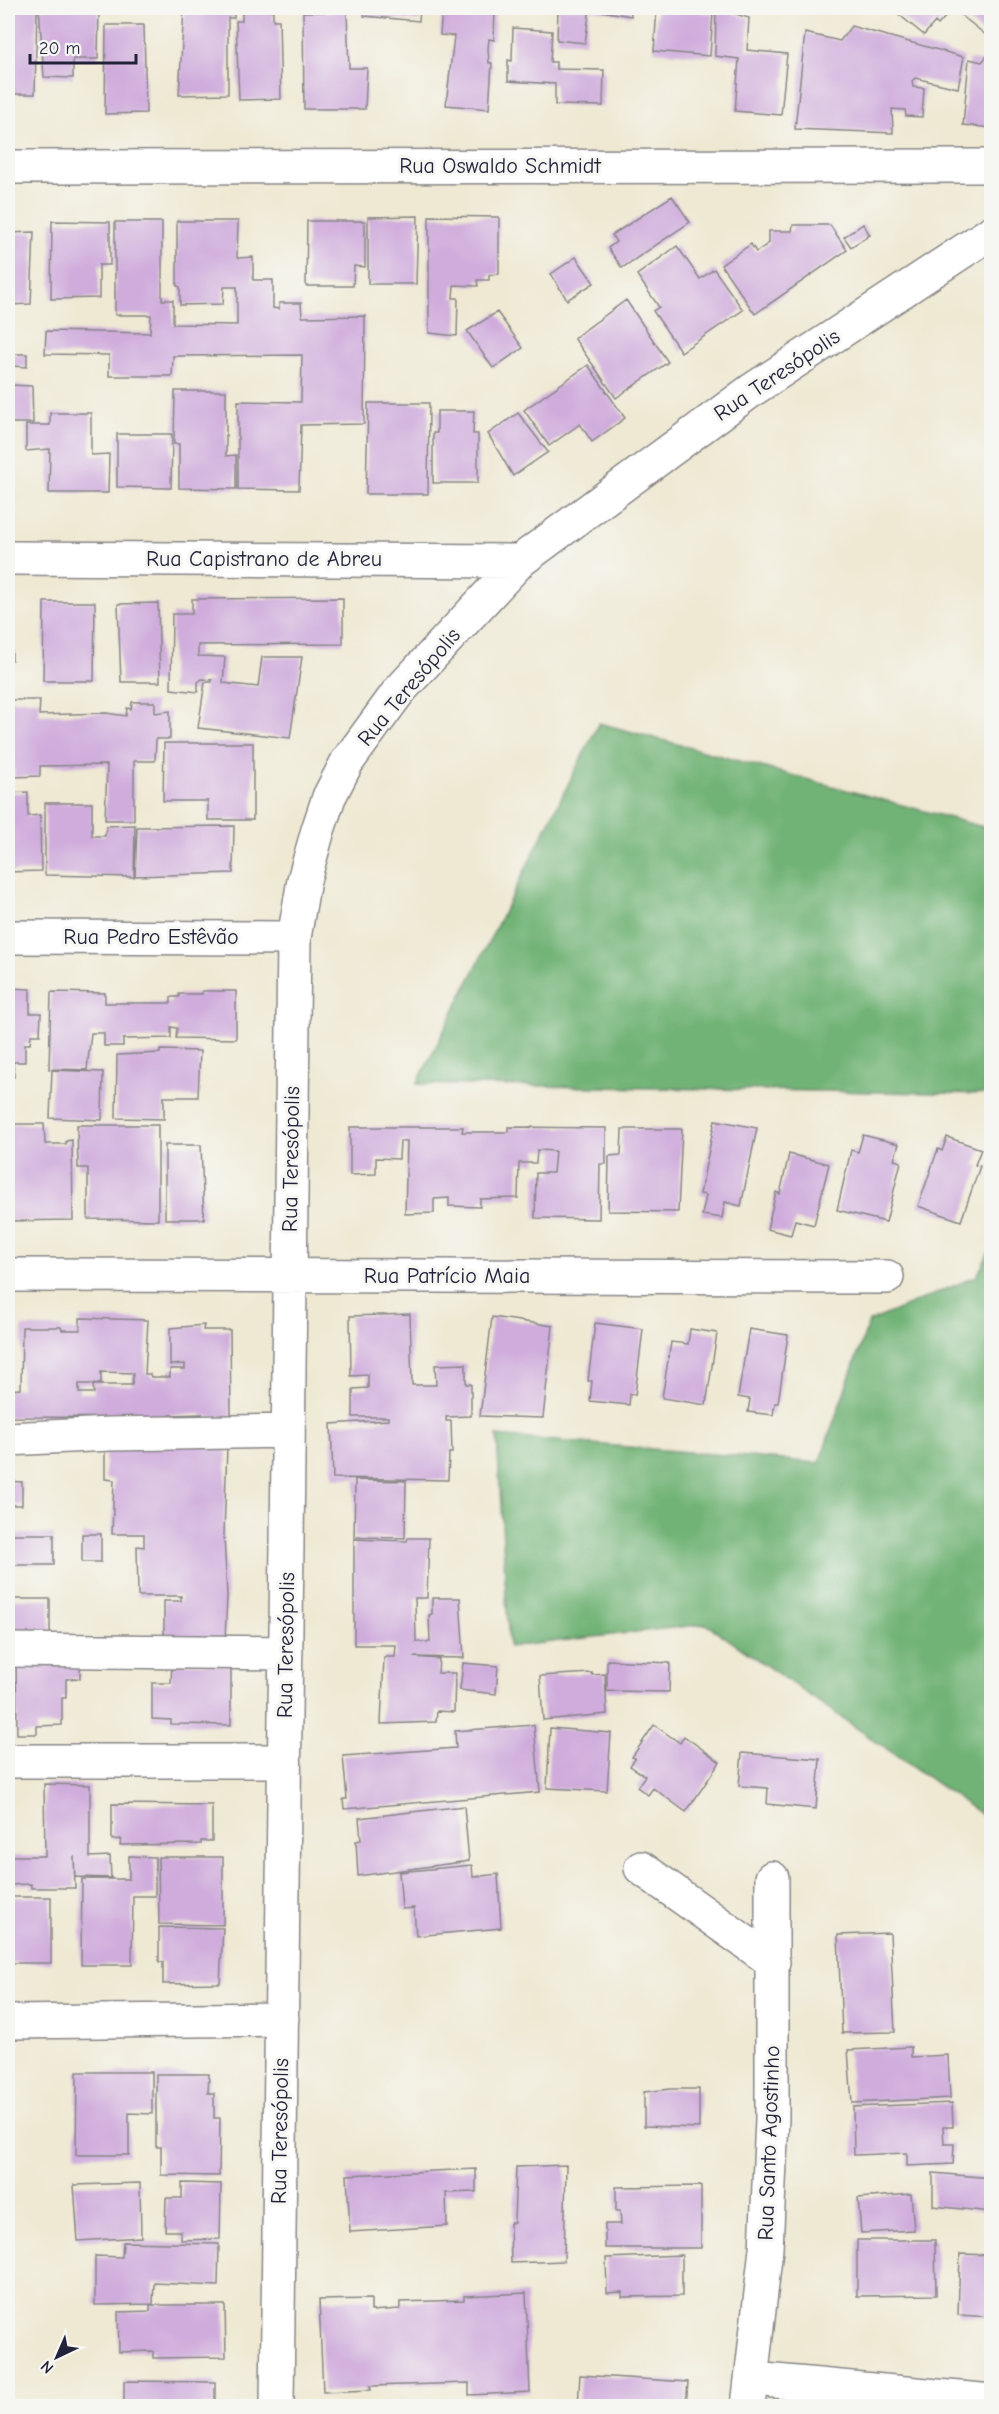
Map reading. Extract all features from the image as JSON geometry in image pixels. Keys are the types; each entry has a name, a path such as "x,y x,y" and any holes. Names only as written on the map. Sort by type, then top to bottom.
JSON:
{"street":[{"name":"Rua Oswaldo Schmidt","path":"8,167 992,166"},
{"name":"Rua Teresópolis","path":"277,2406 294,938 304,880 318,830 329,797 347,762 399,691 520,561 752,390 992,232"},
{"name":"Rua Capistrano de Abreu","path":"8,558 520,561"},
{"name":"Rua Pedro Estêvão","path":"8,937 294,938"},
{"name":"Rua Patrício Maia","path":"8,1275 887,1277"},
{"path":"8,1439 110,1434 288,1431"},
{"path":"8,1650 286,1653"},
{"path":"8,1761 284,1761"},
{"path":"641,1868 773,1962"},
{"name":"Rua Santo Agostinho","path":"751,2393 766,2249 772,2119 772,1878"},
{"path":"8,2022 282,2019"},
{"path":"751,2393 992,2401"}],"green space":[{"path":"599,723 991,829 991,1094 417,1084"},
{"path":"991,1248 991,1821 706,1624 509,1647 497,1436 819,1463 869,1322 977,1276"}],"building":[{"path":"8,8 37,8 35,94 8,94"},
{"path":"39,8 99,8 98,59 73,59 73,78 44,77"},
{"path":"184,8 234,8 234,18 228,18 228,94 179,95"},
{"path":"364,8 420,8 419,21 364,16"},
{"path":"442,8 495,8 494,40 489,39 488,49 489,63 492,63 489,109 446,105 454,36 440,35"},
{"path":"558,8 590,8 585,43 557,40"},
{"path":"631,8 631,16 590,9"},
{"path":"657,8 713,13 710,56 654,51"},
{"path":"716,8 749,18 747,50 787,54 781,115 735,111 739,59 715,56"},
{"path":"891,8 947,8 942,13 946,16 938,25 935,22 924,35"},
{"path":"959,8 992,8 992,40 956,11"},
{"path":"273,10 273,20 279,20 281,99 239,100 236,21 242,21 242,11"},
{"path":"303,12 347,12 349,68 367,68 365,109 304,109"},
{"path":"106,25 144,25 146,113 105,114"},
{"path":"851,26 964,57 958,88 915,78 912,81 913,87 924,88 922,117 906,116 905,110 892,109 893,133 795,129 805,33 840,41"},
{"path":"513,28 552,31 550,62 556,62 556,69 604,70 603,106 555,105 555,84 508,81 508,60 512,61"},
{"path":"992,50 992,128 963,125 969,59 982,62"},
{"path":"672,196 690,222 622,268 608,248 616,242 612,235"},
{"path":"418,216 416,284 368,284 368,217"},
{"path":"429,216 499,217 499,274 489,275 489,280 477,280 478,286 454,285 453,298 458,298 457,336 429,333"},
{"path":"52,221 110,222 110,265 99,265 99,298 51,299"},
{"path":"177,221 238,221 237,258 253,257 253,280 273,280 273,308 279,309 279,303 301,303 302,317 365,316 364,424 301,425 299,490 238,489 238,401 301,402 302,355 173,356 172,376 109,376 109,355 45,354 46,331 150,333 151,315 115,315 115,222 162,222 162,300 173,300 173,324 237,325 237,287 224,287 223,304 180,305 180,287 177,286"},
{"path":"307,221 365,221 365,267 354,266 353,286 306,286"},
{"path":"863,224 870,235 851,247 844,237"},
{"path":"793,225 830,225 847,250 755,314 721,265 751,244 756,252 769,243 769,231 792,231"},
{"path":"34,232 31,304 8,305 8,233"},
{"path":"677,246 700,279 714,269 743,310 681,352 653,311 659,307 637,275"},
{"path":"576,257 594,283 567,300 551,274"},
{"path":"626,300 668,362 616,398 574,338"},
{"path":"497,312 523,348 493,368 467,331"},
{"path":"8,354 27,354 27,367 11,366 11,385 32,386 33,423 8,423"},
{"path":"588,365 625,418 592,442 580,424 549,446 524,410"},
{"path":"175,391 226,391 226,456 236,455 236,489 179,488 179,444 174,444"},
{"path":"368,403 429,403 428,494 366,494"},
{"path":"437,411 474,411 473,434 478,434 478,483 433,483 433,433 437,433"},
{"path":"50,413 91,413 91,455 109,454 108,493 49,493 50,449 26,451 26,425 50,425"},
{"path":"518,413 548,452 513,476 488,434"},
{"path":"117,434 172,434 171,488 117,487"},
{"path":"343,598 343,644 198,645 198,656 225,657 223,683 258,687 262,657 302,657 290,738 198,728 205,682 212,682 212,680 202,679 198,682 198,692 171,689 172,614 192,614 192,599"},
{"path":"44,602 95,602 94,681 43,681"},
{"path":"158,603 160,682 121,682 118,604"},
{"path":"8,609 11,609 12,660 8,660"},
{"path":"8,700 40,700 39,715 106,713 126,716 127,708 131,709 132,702 155,702 155,713 170,711 170,739 156,739 155,761 134,761 134,820 105,820 107,765 40,766 40,776 14,777 13,740 8,740"},
{"path":"164,743 253,743 253,820 208,820 208,801 163,801"},
{"path":"28,792 28,816 40,815 41,871 8,872 8,793"},
{"path":"45,803 92,803 92,836 105,836 106,826 135,825 134,877 45,875"},
{"path":"234,826 233,873 135,876 137,827"},
{"path":"8,988 30,989 30,1013 41,1013 40,1035 31,1035 30,1044 25,1044 25,1062 13,1062 14,1077 8,1077"},
{"path":"202,991 236,991 236,1039 176,1038 177,1028 171,1027 171,1038 123,1039 123,1046 104,1046 104,1033 91,1033 87,1070 49,1069 51,992 105,993 105,1003 171,1003 171,997 179,997 179,994 202,994"},
{"path":"160,1050 200,1051 198,1097 164,1097 164,1119 116,1118 117,1055 160,1053"},
{"path":"52,1070 103,1072 102,1120 50,1118"},
{"path":"715,1120 757,1128 741,1206 725,1202 722,1218 702,1215 706,1195 700,1194"},
{"path":"8,1124 44,1124 45,1144 66,1144 66,1141 72,1140 73,1220 8,1221"},
{"path":"77,1125 158,1125 158,1220 88,1219 88,1168 78,1168"},
{"path":"350,1127 463,1127 462,1132 508,1132 508,1127 606,1128 606,1164 600,1164 599,1219 535,1218 536,1173 553,1173 555,1151 537,1150 536,1163 519,1163 518,1198 480,1199 480,1207 449,1206 449,1198 434,1199 434,1213 405,1214 407,1141 400,1141 399,1159 376,1158 376,1174 350,1175"},
{"path":"622,1129 682,1129 678,1212 608,1211 609,1156 621,1155"},
{"path":"863,1135 899,1144 894,1160 901,1162 886,1222 837,1210 851,1150 858,1152"},
{"path":"947,1137 981,1149 975,1165 980,1166 961,1221 918,1206 938,1149 942,1151"},
{"path":"165,1145 201,1145 204,1219 165,1219"},
{"path":"789,1154 829,1164 814,1225 795,1220 791,1235 767,1229 776,1192 780,1194"},
{"path":"410,1314 412,1385 436,1385 435,1365 466,1364 466,1384 471,1384 471,1416 446,1417 446,1421 451,1421 452,1453 449,1453 448,1480 333,1478 331,1424 388,1420 388,1417 353,1417 353,1389 368,1388 368,1375 351,1376 350,1316"},
{"path":"492,1317 553,1326 543,1418 480,1416"},
{"path":"80,1318 148,1320 145,1374 150,1374 151,1377 170,1377 170,1369 185,1369 185,1364 170,1365 170,1328 204,1325 203,1330 230,1330 231,1417 201,1417 202,1414 170,1415 170,1418 8,1417 8,1390 21,1389 22,1327 61,1327 62,1330 80,1330","holes":["101,1372 133,1373 132,1385 93,1385 94,1393 79,1393 79,1384 101,1384"]},
{"path":"595,1323 643,1329 635,1395 630,1394 629,1405 590,1401 592,1381 588,1381"},
{"path":"690,1329 717,1333 706,1405 662,1398 671,1342 688,1344"},
{"path":"749,1329 788,1335 778,1403 775,1403 773,1415 748,1412 750,1399 738,1397"},
{"path":"105,1443 227,1446 224,1535 227,1596 225,1641 164,1638 164,1601 181,1601 181,1596 138,1596 137,1546 144,1547 144,1534 112,1534 114,1480 105,1479"},
{"path":"355,1480 406,1481 405,1538 354,1537"},
{"path":"8,1481 22,1482 22,1505 8,1505"},
{"path":"8,1534 54,1534 54,1565 8,1565"},
{"path":"82,1534 101,1534 101,1562 82,1562"},
{"path":"408,1538 429,1538 427,1598 415,1598 416,1642 430,1642 429,1615 432,1614 432,1598 460,1598 464,1658 413,1657 439,1659 438,1673 455,1673 454,1712 437,1711 436,1722 381,1724 384,1657 395,1657 396,1645 354,1645 354,1539 407,1541"},
{"path":"8,1599 50,1599 50,1640 8,1639"},
{"path":"607,1660 670,1663 669,1692 607,1691"},
{"path":"80,1662 80,1678 66,1679 66,1698 62,1698 62,1725 37,1726 37,1734 17,1734 16,1663"},
{"path":"172,1663 231,1664 231,1725 171,1724 171,1720 152,1719 152,1683 171,1683"},
{"path":"463,1663 498,1666 496,1694 460,1690"},
{"path":"592,1673 592,1675 605,1674 607,1714 543,1720 540,1676"},
{"path":"534,1725 540,1792 344,1809 343,1799 347,1799 343,1756 456,1748 455,1731"},
{"path":"654,1725 680,1743 684,1736 720,1762 686,1812 653,1788 648,1795 637,1787 645,1776 630,1766 635,1758 632,1757"},
{"path":"550,1728 611,1733 607,1791 547,1788"},
{"path":"742,1753 820,1759 816,1809 767,1804 768,1788 739,1786"},
{"path":"44,1784 90,1785 90,1857 110,1856 111,1878 75,1877 74,1856 75,1888 31,1888 31,1884 8,1885 8,1856 45,1856"},
{"path":"112,1804 212,1805 212,1841 201,1841 201,1844 120,1845 121,1839 112,1840"},
{"path":"464,1806 469,1861 358,1876 356,1841 361,1840 359,1818"},
{"path":"129,1856 155,1857 155,1896 133,1896 132,1965 81,1965 82,1879 129,1879"},
{"path":"158,1857 223,1857 223,1925 159,1924"},
{"path":"472,1865 473,1877 498,1874 501,1928 416,1936 414,1908 402,1909 399,1872"},
{"path":"8,1897 51,1897 51,1963 8,1963"},
{"path":"159,1927 223,1928 220,1983 163,1984 163,1962 159,1962"},
{"path":"890,1933 895,2032 842,2033 838,1935"},
{"path":"911,2047 911,2057 948,2055 950,2098 852,2103 848,2050"},
{"path":"77,2072 152,2072 152,2114 129,2113 129,2155 76,2155"},
{"path":"156,2074 209,2074 208,2093 214,2093 214,2118 220,2118 219,2176 161,2175 161,2147 156,2147"},
{"path":"699,2089 699,2128 644,2126 644,2092"},
{"path":"952,2103 953,2127 943,2127 944,2144 954,2144 953,2164 907,2166 907,2153 854,2155 853,2107"},
{"path":"566,2165 564,2261 511,2263 510,2223 514,2223 516,2167"},
{"path":"476,2169 476,2192 446,2193 447,2226 350,2232 347,2175"},
{"path":"933,2173 992,2178 992,2212 933,2206"},
{"path":"140,2183 141,2237 78,2241 74,2185"},
{"path":"182,2183 221,2184 220,2239 181,2240 181,2231 165,2231 166,2198 182,2198"},
{"path":"701,2186 701,2248 605,2248 605,2224 621,2224 620,2211 616,2211 616,2187"},
{"path":"911,2194 914,2230 861,2233 858,2198"},
{"path":"857,2240 935,2240 936,2295 857,2296"},
{"path":"123,2242 219,2244 218,2286 154,2283 153,2304 95,2305 95,2256 122,2257"},
{"path":"960,2254 992,2255 992,2317 958,2315"},
{"path":"682,2255 682,2296 622,2297 622,2292 607,2293 606,2258"},
{"path":"526,2293 530,2392 469,2395 469,2383 370,2386 371,2390 323,2392 319,2300 371,2299 371,2311 400,2309 400,2302 464,2300 464,2296"},
{"path":"150,2305 225,2305 226,2357 153,2358 153,2351 119,2352 118,2312 150,2311"},
{"path":"580,2375 688,2382 686,2406 578,2406"},
{"path":"124,2381 215,2382 215,2406 124,2406"}]}
